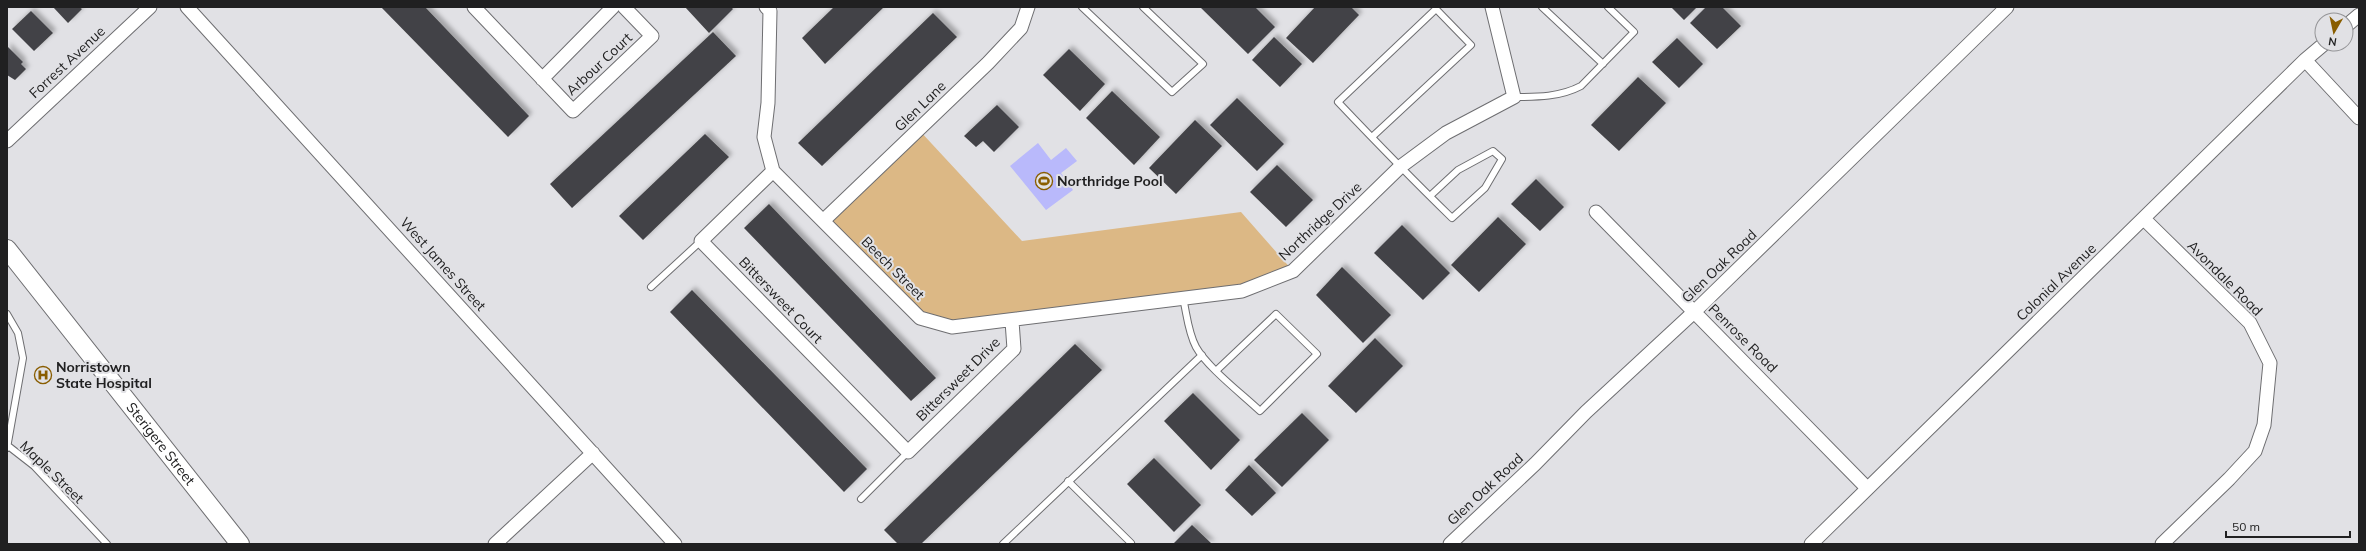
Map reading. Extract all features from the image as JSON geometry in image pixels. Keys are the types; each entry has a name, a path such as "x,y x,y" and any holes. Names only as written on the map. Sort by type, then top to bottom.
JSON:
{"street":[{"name":"Forrest Avenue","path":"7,141 150,7"},
{"name":"West James Street","path":"187,7 675,544"},
{"name":"Arbour Court","path":"474,7 573,111 652,36 624,7"},
{"path":"542,78 613,7"},
{"name":"Glen Lane","path":"824,220 988,63 1020,28 1028,7"},
{"path":"1492,7 1514,97"},
{"name":"Glen Oak Road","path":"1450,544 1535,464 1586,412 1694,312 2007,7"},
{"path":"701,241 773,171 764,137 768,103 770,8"},
{"name":"Colonial Avenue","path":"1810,544 2314,52"},
{"path":"2305,60 2359,118"},
{"name":"Northridge Drive","path":"1183,298 1242,291 1293,271 1400,167 1446,133 1514,97"},
{"name":"Beech Street","path":"773,171 824,220 920,318 952,327 1012,321 1183,298"},
{"name":"Penrose Road","path":"1596,212 1867,488"},
{"name":"Avondale Road","path":"2144,219 2250,323 2270,363 2264,425 2254,451 2229,479 2162,544"},
{"name":"Bittersweet Court","path":"701,241 908,452"},
{"name":"Sterigere Street","path":"7,249 240,544"},
{"name":"Bittersweet Drive","path":"908,452 1014,349 1012,321"},
{"path":"495,544 593,453"}],"lane":[{"path":"1083,8 1172,92 1203,64 1143,7"},
{"path":"1542,7 1603,64"},
{"path":"1514,97 1544,97 1571,91 1581,86 1634,32 1608,7"},
{"path":"1372,138 1471,44 1436,8 1338,102 1372,138 1400,167 1452,218 1485,188 1502,159 1493,151 1458,170 1430,196"},
{"path":"651,287 701,241"},
{"path":"1183,298 1187,322 1195,346 1202,356 1260,411 1317,354 1276,314 1217,370"},
{"name":"Maple Street","path":"7,315 18,333 23,358 7,446 34,466 107,544"},
{"path":"1003,544 1202,356"},
{"path":"861,499 908,452"},
{"path":"1068,481 1131,543 1130,544"}],"shaded area":[{"path":"919,130 1022,241 1241,212 1293,271 1242,291 952,327 920,318 824,220"}],"water":[{"name":"Northridge Pool","path":"1038,143 1051,160 1066,148 1077,161 1061,173 1073,190 1046,210 1010,166"}],"building":[{"path":"53,7 79,7 82,9 68,23"},
{"path":"381,7 425,7 529,116 508,137"},
{"path":"685,7 731,7 733,9 709,33"},
{"path":"834,7 884,7 825,64 802,38"},
{"path":"1200,7 1255,7 1275,27 1248,54"},
{"path":"1315,7 1351,7 1359,15 1313,63 1286,38"},
{"path":"1671,7 1697,7 1684,20"},
{"path":"1706,7 1722,7 1741,26 1717,49 1690,23"},
{"path":"31,11 53,33 34,51 12,29"},
{"path":"933,13 957,37 822,166 798,143"},
{"path":"713,32 736,56 572,208 550,184"},
{"path":"1274,37 1302,64 1280,87 1252,60"},
{"path":"1677,38 1703,64 1679,88 1652,62"},
{"path":"7,46 23,62 21,64 26,69 15,80 7,75"},
{"path":"1069,49 1105,84 1080,111 1043,75"},
{"path":"1638,77 1666,103 1619,151 1591,125"},
{"path":"1112,91 1160,137 1134,165 1086,118"},
{"path":"1237,98 1284,144 1257,171 1210,125"},
{"path":"997,105 1019,127 994,152 983,141 976,147 964,136"},
{"path":"1195,120 1222,146 1176,194 1149,168"},
{"path":"705,134 729,157 643,240 619,216"},
{"path":"1277,165 1313,200 1286,227 1250,192"},
{"path":"1536,179 1564,207 1540,231 1511,204"},
{"path":"769,204 936,378 911,401 744,228"},
{"path":"1498,217 1526,244 1479,292 1451,265"},
{"path":"1402,225 1450,273 1423,300 1374,253"},
{"path":"1342,267 1391,315 1363,343 1316,295"},
{"path":"692,290 867,469 844,492 670,312"},
{"path":"1375,338 1403,366 1356,413 1328,386"},
{"path":"1075,344 1102,370 921,544 898,544 884,530"},
{"path":"1193,393 1240,440 1211,470 1164,421"},
{"path":"1302,413 1329,440 1282,487 1254,460"},
{"path":"1154,458 1201,505 1174,532 1127,484"},
{"path":"1249,465 1276,493 1252,516 1225,490"},
{"path":"1192,525 1212,544 1173,544"}],"place":[{"name":"Northridge Pool","path":"1044,181"},
{"name":"Norristown State Hospital","path":"43,375"}]}
